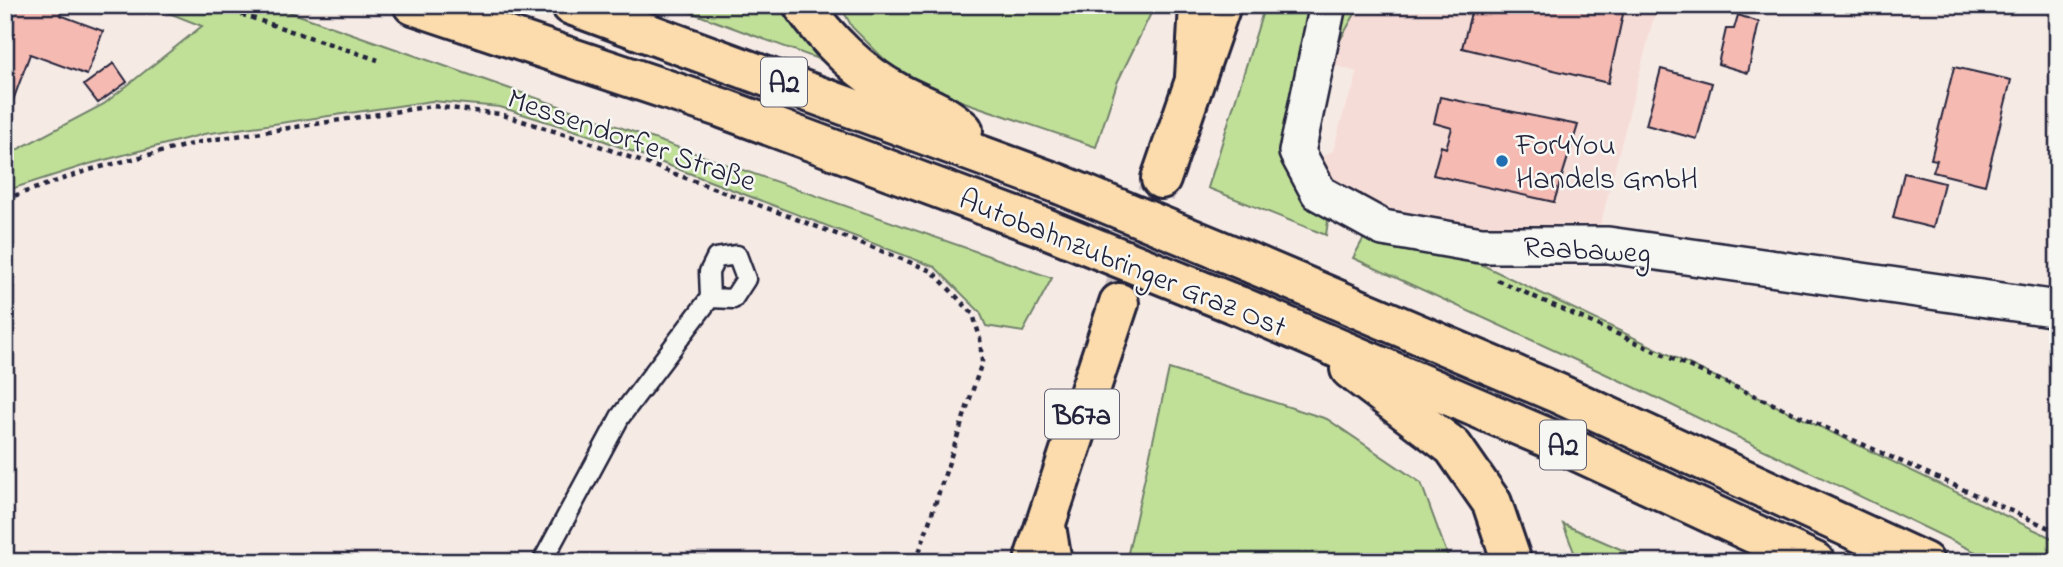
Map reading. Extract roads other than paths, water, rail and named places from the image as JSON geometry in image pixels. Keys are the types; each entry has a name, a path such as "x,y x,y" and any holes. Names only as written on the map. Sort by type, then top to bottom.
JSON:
{"main road":[{"name":"Autobahnzubringer Graz Ost","path":"413,5 722,108 1044,227 1239,306 1555,441 1815,562"},
{"name":"Autobahnzubringer Graz Ost","path":"571,5 1059,184 1557,393 1924,562"},
{"path":"803,5 819,28 853,61 896,93 945,114 996,159"},
{"path":"1195,77 1199,5"},
{"path":"1161,179 1221,5"},
{"name":"B67a","path":"1034,562 1049,544 1119,303"},
{"path":"1307,336 1453,447 1492,503 1513,562"}],"street":[{"name":"Raabaweg","path":"1328,5 1297,152 1319,193 1383,228 1480,244 1608,245 2058,309"}],"lane":[{"path":"542,562 620,417 710,298"}],"tunnel":[{"path":"1119,303 1161,179"}],"place":[{"name":"For4You Handels GmbH","path":"1502,161"}]}
